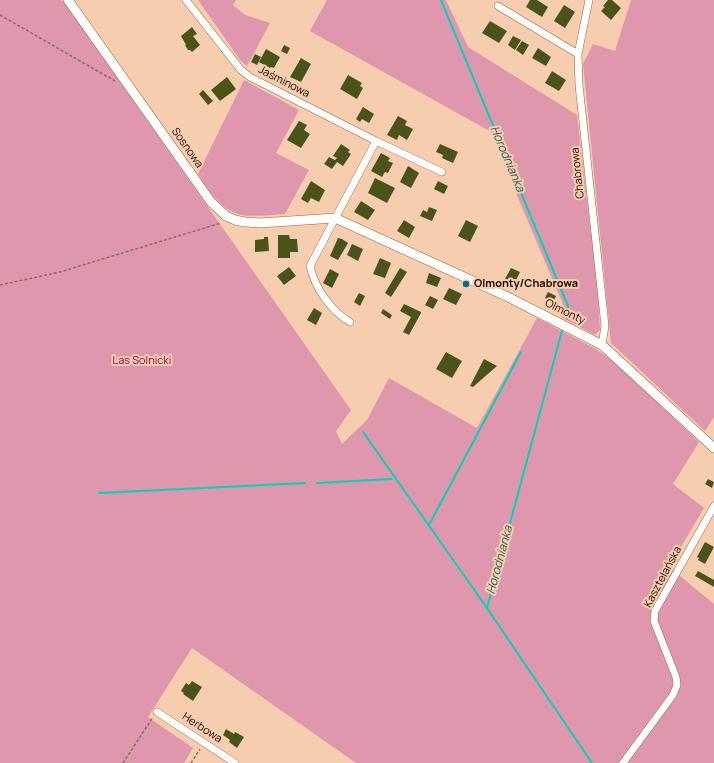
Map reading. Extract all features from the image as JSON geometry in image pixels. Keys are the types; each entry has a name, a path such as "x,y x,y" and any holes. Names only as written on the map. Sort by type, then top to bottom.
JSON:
{"street":[{"name":"Sosnowa","path":"68,0 210,202 226,216 245,222 260,223 335,218"},
{"name":"Jaśminowa","path":"186,0 241,70 250,77 376,141 442,172"},
{"name":"Chabrowa","path":"589,0 578,54 579,85 606,326 602,345"},
{"path":"498,6 578,54"},
{"path":"350,322 336,311 319,289 313,278 310,266 376,141"},
{"name":"Olmonty","path":"335,218 495,291 602,345 714,448"},
{"name":"Kasztelańska","path":"623,763 673,696 677,685 676,677 654,621 655,611 714,506"},
{"name":"Herbowa","path":"157,712 235,763"}],"path":[{"path":"0,15 118,82"},
{"path":"0,285 60,272 222,223 226,216"},
{"path":"123,763 157,712"},
{"path":"192,763 204,743"}],"green space":[{"name":"Las Solnicki","path":"0,0 62,0 351,410 336,431 342,444 367,420 389,378 477,428 537,318 596,349 615,363 699,442 673,484 704,508 669,567 714,604 714,763 356,763 192,648 148,717 193,748 184,763 0,763"},
{"path":"198,0 236,0 233,5 245,15 270,23 247,66 241,61"},
{"path":"327,0 446,0 468,47 577,115 598,292 600,330 595,335 561,317 565,309 516,193 493,133 310,31"},
{"path":"631,0 714,0 714,417 705,431 611,343 583,64 593,44 615,51"},
{"path":"244,80 299,110 276,153 309,170 285,214 251,216 235,213 216,199 198,174"}],"building":[{"path":"530,0 537,0 548,7 542,17 526,7"},
{"path":"608,0 612,0 621,8 611,20 601,11 605,7 603,6"},
{"path":"564,5 575,12 565,28 554,21"},
{"path":"490,21 507,31 499,43 482,33"},
{"path":"192,27 197,34 193,36 200,45 192,52 188,50 181,36"},
{"path":"513,36 521,40 515,50 508,45"},
{"path":"522,41 529,45 523,55 516,50"},
{"path":"284,45 290,48 287,54 281,51"},
{"path":"538,48 551,57 546,66 532,58"},
{"path":"266,49 280,57 274,68 270,68 259,62"},
{"path":"255,54 261,57 257,65 251,62"},
{"path":"301,58 311,64 301,82 290,77"},
{"path":"552,71 566,80 559,91 545,83"},
{"path":"348,75 362,83 360,86 363,88 357,99 340,89"},
{"path":"227,77 236,89 220,101 211,90"},
{"path":"203,90 213,101 208,105 199,94"},
{"path":"363,107 374,114 369,123 362,119 360,122 356,119"},
{"path":"398,116 407,121 405,125 413,129 407,140 399,135 397,140 387,135"},
{"path":"299,121 307,125 304,130 310,134 301,148 287,140"},
{"path":"341,144 350,150 348,152 351,154 343,166 337,162 332,169 324,164 329,157 335,160 337,158 333,156"},
{"path":"440,144 458,152 453,163 442,158 443,155 436,152"},
{"path":"381,153 390,158 388,161 393,163 388,173 385,172 382,177 371,171"},
{"path":"408,166 419,173 411,188 400,182"},
{"path":"375,178 395,188 387,203 368,193"},
{"path":"311,181 325,190 319,202 311,198 308,203 301,199"},
{"path":"438,181 448,186 444,194 434,189"},
{"path":"361,201 375,210 368,220 354,212"},
{"path":"429,207 437,210 432,221 420,216 423,210 427,212"},
{"path":"404,220 415,227 409,238 397,231"},
{"path":"466,220 478,226 470,242 458,236"},
{"path":"278,235 289,235 290,239 297,239 298,252 290,252 290,258 278,258"},
{"path":"264,237 268,237 269,251 255,252 255,240 264,239"},
{"path":"338,238 348,243 338,260 330,256"},
{"path":"352,244 363,249 358,261 347,255"},
{"path":"380,258 391,263 385,278 373,274"},
{"path":"289,267 296,276 284,285 277,276"},
{"path":"400,268 407,272 391,297 385,293"},
{"path":"511,268 520,272 514,284 505,279"},
{"path":"330,269 339,274 332,288 323,283"},
{"path":"429,273 441,278 437,287 426,283"},
{"path":"449,288 462,294 456,305 443,299"},
{"path":"548,292 556,296 553,302 545,298"},
{"path":"359,293 365,296 360,306 354,302"},
{"path":"430,296 438,300 433,309 425,305"},
{"path":"404,304 421,312 409,335 403,332 411,317 400,311"},
{"path":"314,308 322,313 316,325 307,320"},
{"path":"383,309 392,315 390,319 381,313"},
{"path":"446,352 462,361 452,378 436,369"},
{"path":"484,359 497,366 473,387 470,386"},
{"path":"708,479 714,482 712,488 705,484"},
{"path":"705,542 714,547 705,564 698,560 699,558 697,557"},
{"path":"698,571 714,580 714,587 695,576"},
{"path":"192,681 202,687 193,701 181,691 186,683 189,685"},
{"path":"226,729 234,734 235,732 244,737 237,748 223,735"}],"waterway":[{"name":"Horodnianka","path":"441,0 568,306 567,319"},
{"name":"Horodnianka","path":"562,331 487,608 592,763"},
{"path":"429,525 521,352"},
{"path":"363,432 487,608"},
{"path":"317,483 392,479"},
{"path":"99,493 305,483"}],"place":[{"name":"Olmonty/Chabrowa","path":"466,284"}]}
